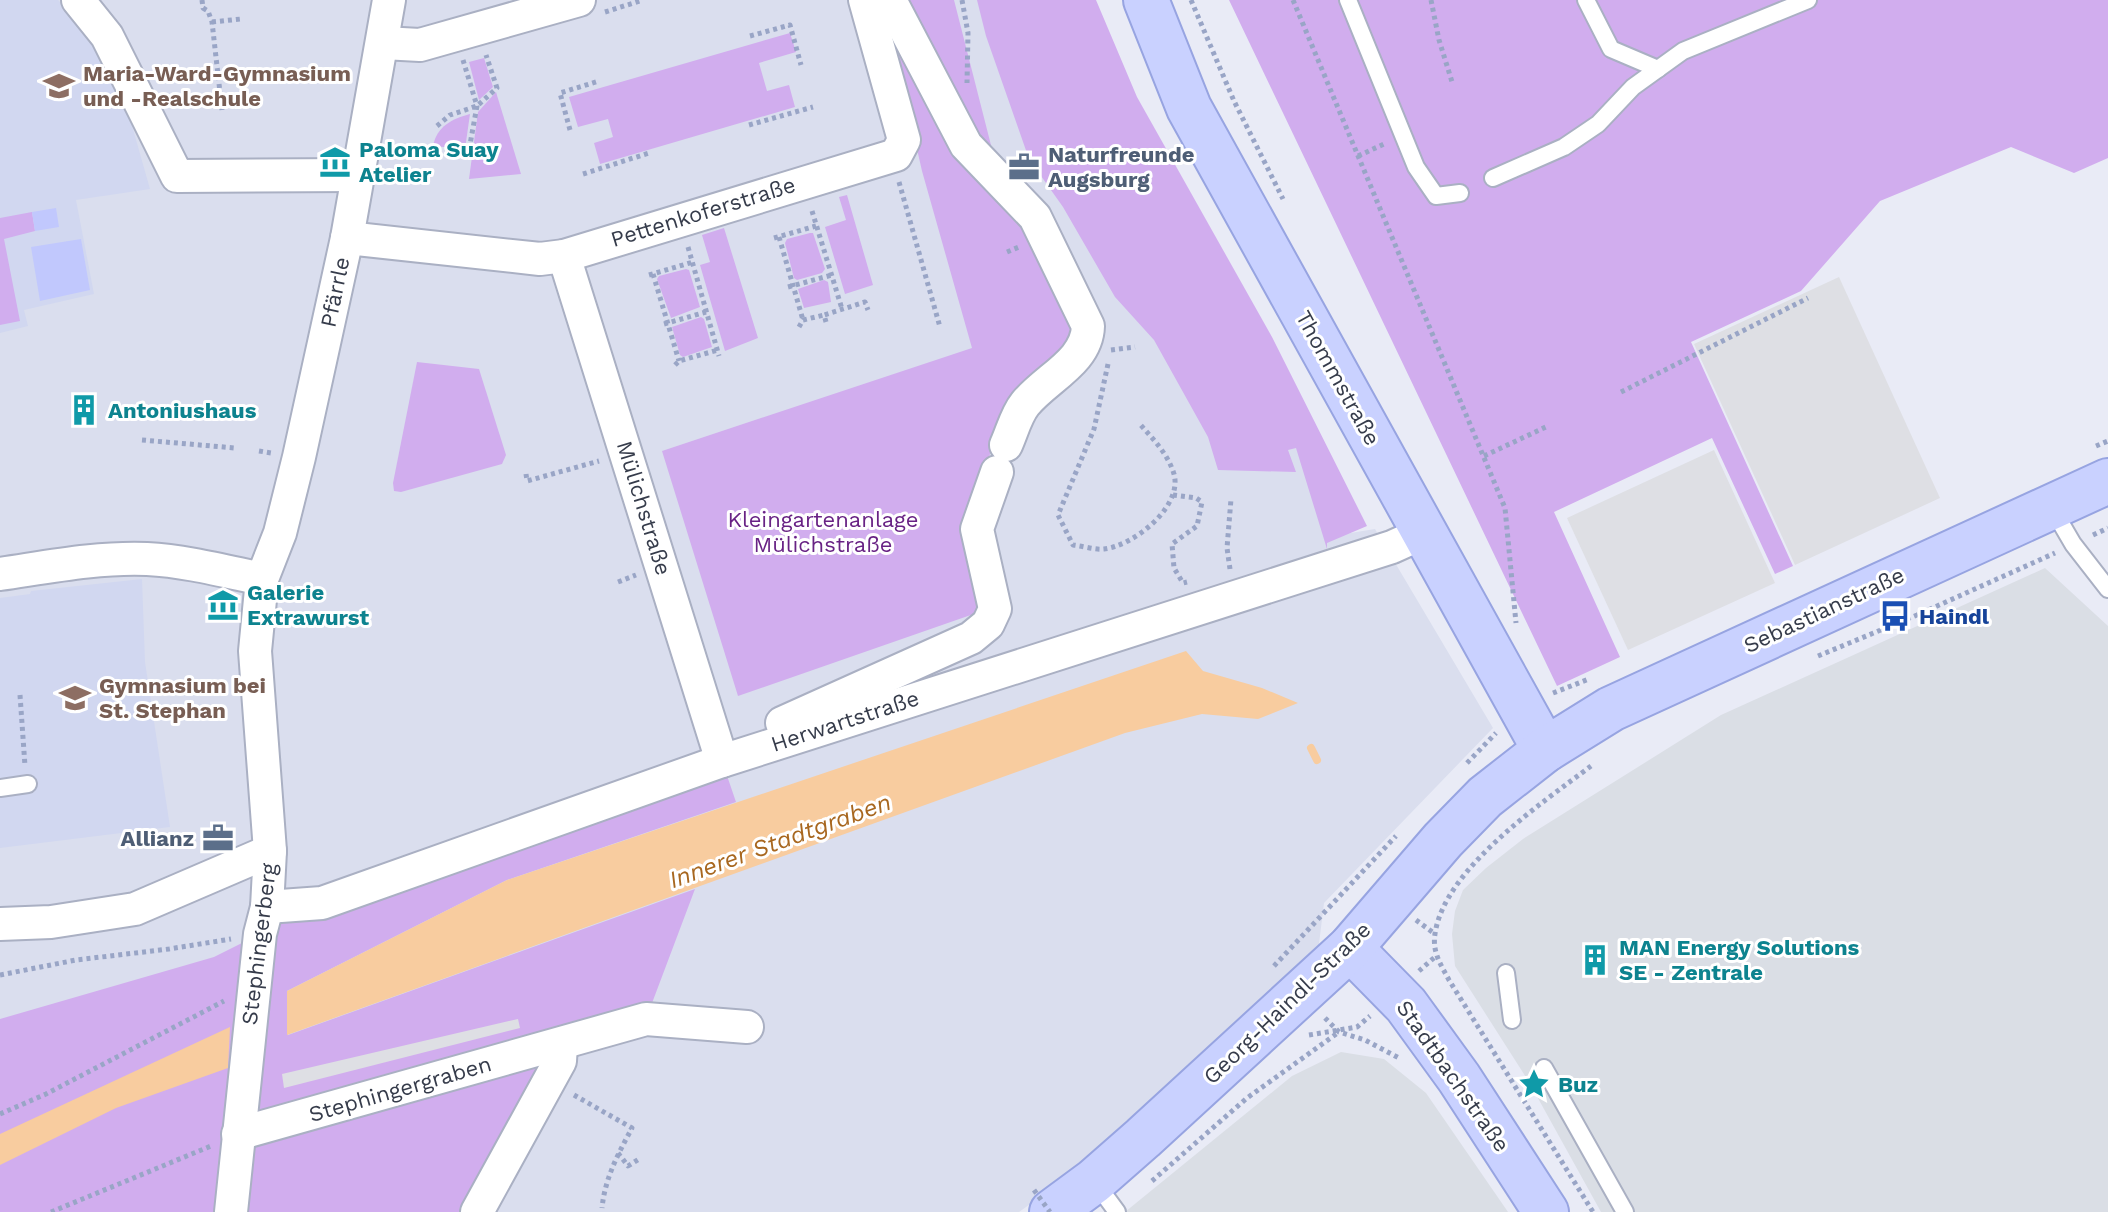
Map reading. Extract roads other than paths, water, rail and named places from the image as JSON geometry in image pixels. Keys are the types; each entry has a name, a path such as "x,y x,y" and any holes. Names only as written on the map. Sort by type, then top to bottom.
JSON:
{"street":[{"path":"78,0 107,36 177,176 357,175"},
{"name":"Pfärrle","path":"262,579 280,533 299,457 347,238 389,0"},
{"path":"383,43 420,45 579,0"},
{"name":"Pettenkoferstraße","path":"347,238 540,259 564,256 896,155 904,140 865,0"},
{"path":"725,759 754,736 971,638 988,624 995,609 977,529 1001,458 1024,405 1080,352 1087,341 1088,326 1035,217 966,145 890,0"},
{"name":"Thommstraße","path":"1146,0 1189,108 1545,750"},
{"name":"Mülichstraße","path":"564,256 725,759"},
{"name":"Sebastianstraße","path":"1545,750 1611,709 2108,481"},
{"name":"Herwartstraße","path":"264,921 725,759 1172,619 1392,547 1423,533"},
{"path":"0,574 105,560 148,559 197,565 262,579"},
{"name":"Stephingerberg","path":"231,1212 270,851 255,651 262,579"},
{"name":"Georg-Haindl-Straße","path":"1046,1205 1109,1201 1350,948 1443,840 1485,797 1545,750"},
{"path":"0,924 51,922 135,909 270,851"},
{"name":"Stadtbachstraße","path":"1350,948 1406,1005 1459,1078 1546,1212"},
{"name":"Stephingergraben","path":"238,1134 646,1019 747,1027"},
{"path":"477,1212 560,1061 561,1044"}],"lane":[{"path":"1348,0 1416,167 1436,196 1460,193"},
{"path":"1586,0 1611,49 1658,69"},
{"path":"1493,178 1564,147 1598,124 1633,87 1683,51 1808,0"},
{"path":"2052,507 2073,544 2108,589"},
{"path":"0,788 28,784"},
{"path":"1506,973 1512,1020"},
{"path":"1544,1068 1625,1212"}],"water":[{"name":"Innerer Stadtgraben","path":"1186,651 1203,671 1262,688 1298,703 1258,719 1202,714 1125,733 287,1035 287,991 507,880"},
{"path":"230,1027 228,1068 116,1108 0,1165 0,1134"}],"waterway":[{"path":"1311,748 1317,760"}],"place":[{"name":"Maria-Ward-Gymnasium und -Realschule","path":"59,86"},
{"name":"Paloma Suay Atelier","path":"335,162"},
{"name":"Naturfreunde Augsburg","path":"1024,167"},
{"name":"Antoniushaus","path":"84,410"},
{"name":"Galerie Extrawurst","path":"223,605"},
{"name":"Haindl","path":"1895,616"},
{"name":"Gymnasium bei St. Stephan","path":"75,698"},
{"name":"Allianz","path":"218,838"},
{"name":"MAN Energy Solutions SE - Zentrale","path":"1595,960"},
{"name":"Buz","path":"1534,1084"}],"park label":[{"name":"Kleingartenanlage Mülichstraße","path":"823,532"}]}
